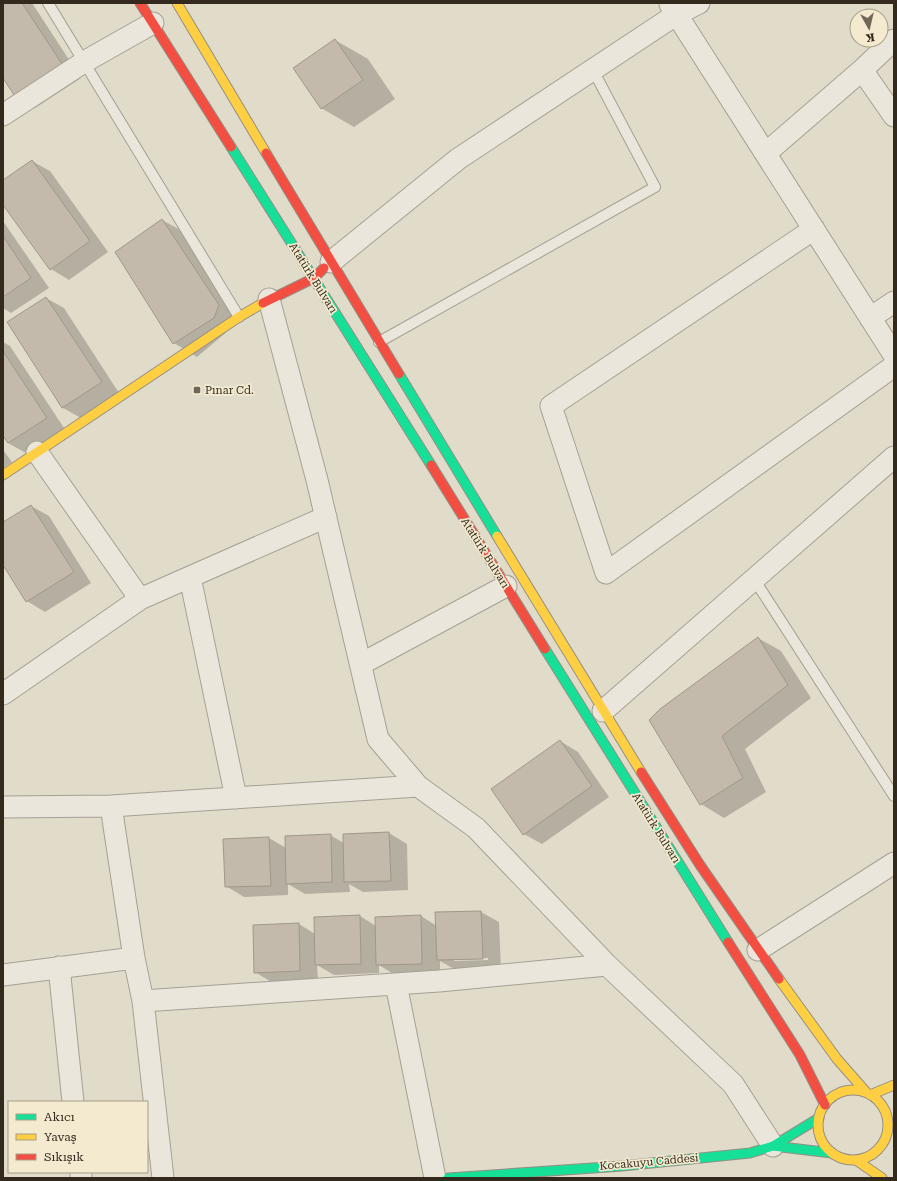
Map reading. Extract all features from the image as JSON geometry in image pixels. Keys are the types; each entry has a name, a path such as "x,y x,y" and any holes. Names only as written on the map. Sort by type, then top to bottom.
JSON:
{"main road":[{"name":"Atatürk Bulvarı","path":"140,3 314,278 686,876 800,1055 825,1105"},
{"name":"Atatürk Bulvarı","path":"177,3 379,342 603,711 700,865 758,950 837,1060 868,1094"},
{"path":"3,475 239,316 269,299 314,278 331,262"},
{"path":"868,1094 894,1085"},
{"path":"856,1160 872,1154 879,1148 887,1133 891,1114 884,1109 878,1100 858,1090 836,1094 825,1105 819,1118 818,1128 820,1137 825,1146 832,1153 839,1157 856,1160 882,1178"},
{"name":"Kocakuyu Caddesi","path":"448,1178 623,1172 750,1153 773,1146 819,1118"},
{"path":"887,1133 894,1141"},
{"path":"773,1146 832,1153"}],"street":[{"path":"331,262 458,159 593,70 674,9 699,3"},
{"path":"674,9 894,355"},
{"path":"3,115 84,62 153,23"},
{"path":"766,153 862,70 894,40"},
{"path":"862,70 894,116"},
{"path":"814,229 551,406 606,573 894,366"},
{"path":"269,299 317,480 378,739 418,786 476,828 607,965 733,1084 773,1146"},
{"path":"870,318 894,302"},
{"path":"37,452 140,599"},
{"path":"603,711 894,457"},
{"path":"3,694 140,599 326,517"},
{"path":"190,577 236,798"},
{"path":"361,664 506,586"},
{"path":"3,807 111,806 418,786"},
{"path":"111,806 134,958 143,1001 163,1178"},
{"path":"758,950 894,863"},
{"path":"3,975 134,958"},
{"path":"143,1001 396,984 607,965"},
{"path":"59,968 73,1101"},
{"path":"396,984 436,1178"}],"lane":[{"path":"48,3 239,316"},
{"path":"379,342 655,187 593,70"},
{"path":"754,579 894,796"}],"building":[{"path":"3,3 22,3 64,67 16,98 3,78"},
{"path":"335,39 363,80 321,109 293,68"},
{"path":"32,160 90,241 50,270 3,205 3,180"},
{"path":"162,219 219,305 214,318 173,344 115,252"},
{"path":"3,236 31,278 3,297"},
{"path":"46,297 102,382 62,408 7,322"},
{"path":"3,351 47,418 8,443 3,436"},
{"path":"31,505 74,572 26,602 3,565 3,522"},
{"path":"758,637 788,685 722,736 743,778 700,805 649,720 660,709"},
{"path":"560,740 592,786 523,835 491,789"},
{"path":"389,832 391,881 344,882 343,834"},
{"path":"331,834 332,882 286,884 285,836"},
{"path":"269,837 271,886 225,887 223,839"},
{"path":"481,911 483,959 437,960 435,912"},
{"path":"360,915 361,964 315,965 314,917"},
{"path":"421,915 422,964 376,965 375,917"},
{"path":"299,923 300,971 254,973 253,925"}],"traffic: fast":[{"path":"231,147 431,465"},
{"path":"399,374 497,536"},
{"path":"545,649 728,942"},
{"path":"448,1178 622,1166 750,1153 773,1146 819,1118"},
{"path":"773,1146 832,1153"}],"traffic: slow":[{"path":"177,3 266,153"},
{"path":"3,475 239,317 263,303"},
{"path":"497,536 641,772"},
{"path":"779,979 837,1059 866,1092"},
{"path":"870,1095 894,1085"},
{"path":"853,1090 866,1093 878,1100 885,1112 888,1125 885,1138 878,1150 866,1157 853,1160 840,1157 828,1150 821,1138 818,1125 821,1112 828,1100 840,1093 853,1090"},
{"path":"856,1160 882,1178"}],"traffic: jam":[{"path":"140,3 231,147"},
{"path":"266,153 399,374"},
{"path":"263,303 314,278 324,268"},
{"path":"431,465 545,649"},
{"path":"641,772 700,865 779,979"},
{"path":"728,942 800,1055 825,1105"}],"place":[{"name":"Pınar Cd.","path":"197,390"}]}
